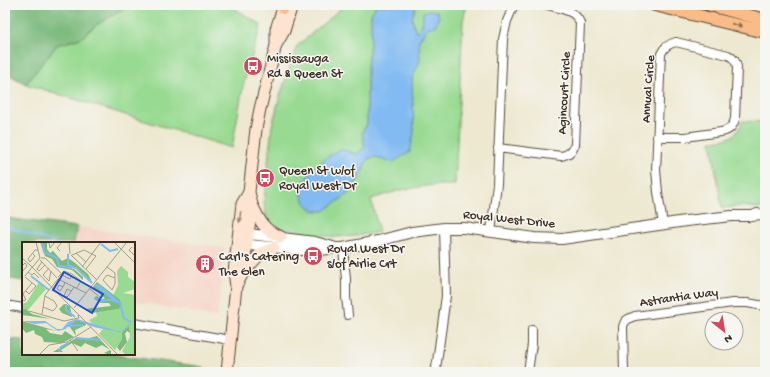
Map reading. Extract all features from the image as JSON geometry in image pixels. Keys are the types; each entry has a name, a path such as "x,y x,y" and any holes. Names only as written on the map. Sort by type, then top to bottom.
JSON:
{"main road":[{"path":"655,5 765,32"},
{"path":"710,5 765,20"},
{"path":"281,237 269,231 260,222 252,205 249,192 256,129 276,45 276,29 285,6"},
{"path":"243,273 242,204 249,192"},
{"path":"227,372 236,286 234,272 252,205"},
{"path":"236,286 243,273 260,255 274,248"}],"street":[{"path":"491,232 497,184 503,39 514,5"},
{"name":"Agincourt Circle","path":"498,148 561,156 571,152 575,145 580,23 578,17 571,12 547,5"},
{"name":"Annual Circle","path":"658,137 685,137 725,132 732,126 735,119 737,67 733,57 728,54 676,42 665,47 661,54 656,182 663,225"},
{"name":"Royal West Drive","path":"243,239 274,248 314,252 378,241 412,232 444,228 464,228 534,238 562,239 732,216 753,216 757,214 765,215"},
{"name":"Royal West Drive","path":"753,216 757,219 765,220"},
{"path":"438,372 436,367 446,296 444,228"},
{"name":"Royal West Drive","path":"243,239 281,237 315,242 339,248"},
{"path":"339,248 346,279 348,315"},
{"name":"Astrantia Way","path":"624,372 623,327 626,319 635,316 733,303 747,303 765,306"},
{"path":"5,305 22,308"},
{"path":"135,323 230,340"},
{"path":"528,372 532,344 532,330"}],"shaded area":[{"path":"77,227 225,248 217,317 135,301 135,242 74,242"}],"green space":[{"path":"5,5 128,5 128,7 96,25 81,38 57,45 26,84 8,74 5,77"},
{"path":"128,5 229,5 261,25 243,86 232,148 26,84 57,45 81,38 96,25 128,7"},
{"path":"345,5 467,5 463,20 455,185 433,185 401,190 371,199 379,232 356,236 333,237 280,229 267,219 264,201 272,126 280,96 297,46"},
{"path":"742,121 765,122 765,209 742,206 722,208 711,141 726,139 734,135 740,127"},
{"path":"5,218 77,227 74,242 22,242 22,281 5,278"},
{"path":"5,339 22,340 22,355 117,355 204,367 203,372 5,372"}],"water":[{"path":"376,5 416,5 412,19 416,32 422,25 423,12 429,10 437,11 439,16 436,25 426,29 419,41 420,61 412,78 414,132 410,152 393,162 375,157 369,158 365,164 362,174 348,194 324,211 312,210 305,203 300,191 312,170 340,149 357,154 365,147 362,133 367,124 367,66 371,36 371,14"}],"waterway":[{"path":"5,227 52,242"}],"place":[{"name":"Mississauga Rd & Queen St","path":"253,66"},
{"name":"Queen St w/of Royal West Dr","path":"265,178"},
{"name":"Royal West Dr s/of Airlie Crt","path":"313,256"},
{"name":"Carl's Catering The Glen","path":"205,264"}]}
